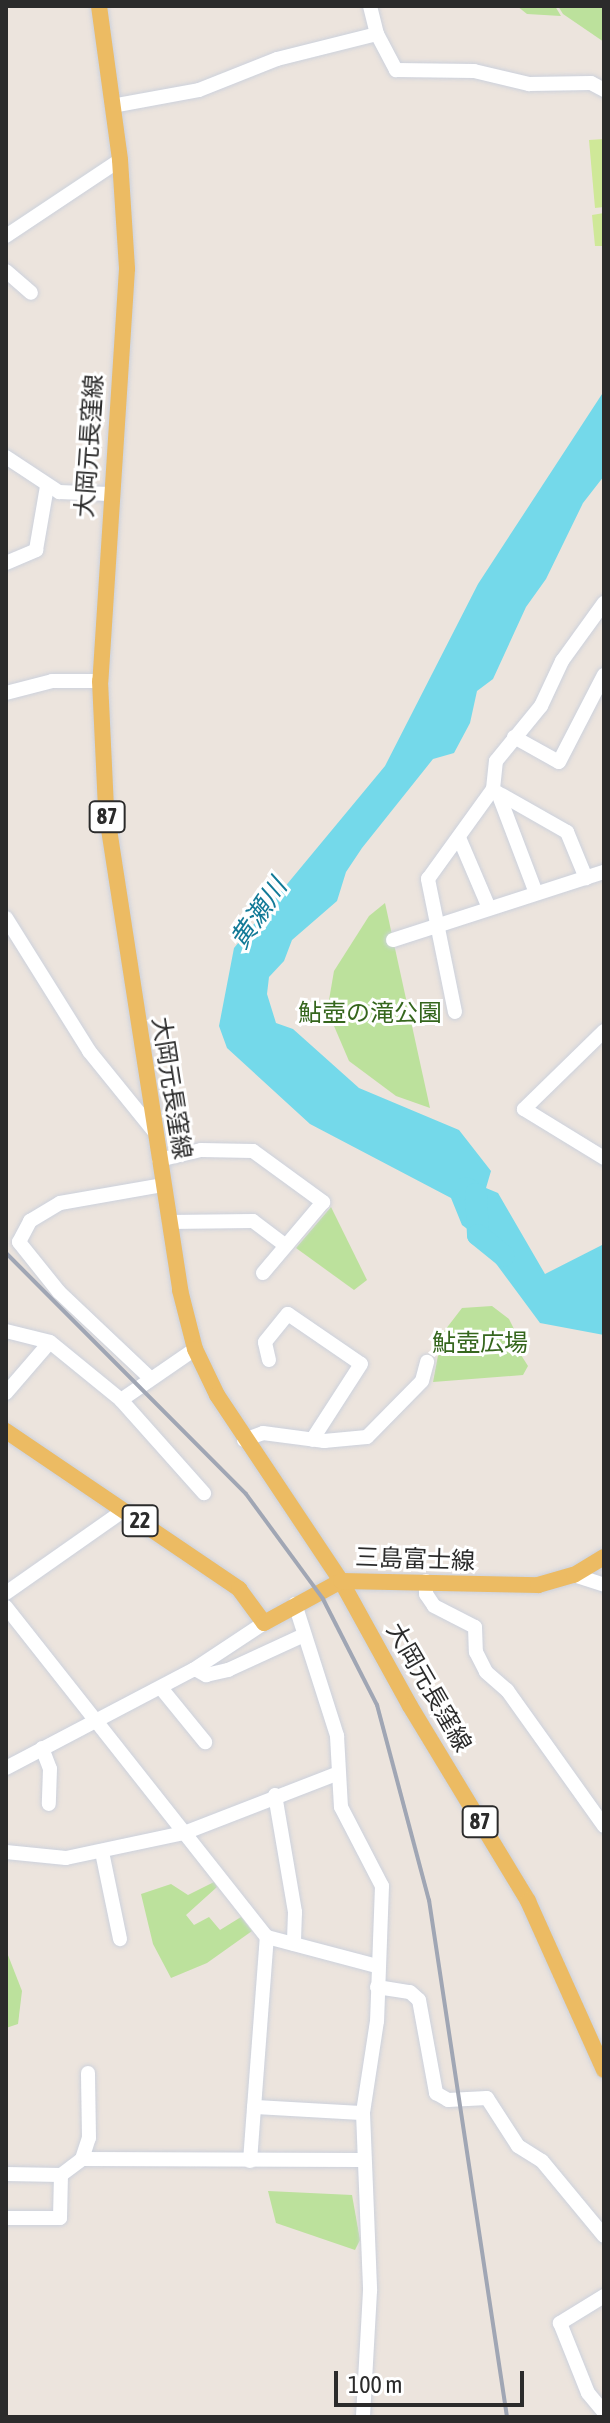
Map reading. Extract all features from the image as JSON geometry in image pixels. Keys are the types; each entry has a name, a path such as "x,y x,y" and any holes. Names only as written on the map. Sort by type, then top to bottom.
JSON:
{"main road":[{"name":"大岡元長窪線","path":"99,6 120,160 127,269 109,494 100,681 106,810 153,1130 195,1349 244,1440 341,1581 410,1706 528,1901 604,2070"},
{"name":"22","path":"6,1431 239,1589 264,1623"},
{"name":"三島富士線","path":"264,1623 341,1581 538,1585 574,1575 604,1557"}],"street":[{"path":"370,6 377,34 396,70 474,71 529,84 591,83 604,90"},
{"path":"112,106 199,90 277,59 377,34"},
{"path":"6,236 120,160"},
{"path":"6,271 31,293"},
{"path":"6,457 59,492 109,494"},
{"path":"6,563 36,550 47,486"},
{"path":"536,893 497,792 496,761 541,706 562,661 604,603"},
{"path":"514,737 559,762 604,675"},
{"path":"6,693 52,681 100,681"},
{"path":"455,1012 428,879 497,792"},
{"path":"497,792 567,832 586,878"},
{"path":"460,840 489,908"},
{"path":"393,940 604,872"},
{"path":"8,926 89,1051 153,1130"},
{"path":"603,1034 524,1109 604,1158"},
{"path":"159,1160 201,1150 261,1154 323,1202 284,1244 263,1273"},
{"path":"149,1377 59,1292 19,1242 30,1221 60,1203 163,1185"},
{"path":"169,1222 253,1221 284,1244"},
{"path":"269,1360 265,1342 288,1314 361,1364 312,1440"},
{"path":"6,1331 50,1342 121,1400 204,1493"},
{"path":"6,1393 50,1342"},
{"path":"121,1400 149,1377 195,1349"},
{"path":"244,1440 263,1433 312,1440 373,1434 422,1381 427,1362"},
{"path":"6,1593 124,1510"},
{"path":"574,1575 604,1585"},
{"path":"426,1581 426,1594 434,1606 475,1627 476,1652 486,1672 507,1690 604,1826"},
{"path":"295,1604 302,1636 337,1736 341,1807 382,1886 377,1987 361,2160 370,2291 363,2417"},
{"path":"6,1607 267,1937 377,1966"},
{"path":"6,1768 94,1719 195,1669 264,1623"},
{"path":"195,1669 206,1675 228,1670 302,1636"},
{"path":"161,1688 205,1742"},
{"path":"42,1748 50,1769 49,1804"},
{"path":"6,1852 44,1858 102,1852 184,1833 275,1795 339,1773"},
{"path":"275,1795 295,1912 294,1944"},
{"path":"102,1852 120,1939"},
{"path":"250,2161 267,1937"},
{"path":"377,1987 410,1992 419,2000 436,2093 448,2100 487,2098 518,2146 542,2161 603,2233"},
{"path":"6,2174 61,2175 82,2159 89,2138 88,2073"},
{"path":"254,2107 363,2113"},
{"path":"82,2159 361,2160"},
{"path":"6,2218 60,2218 61,2175"},
{"path":"604,2296 560,2323 588,2393 604,2412"}],"green space":[{"path":"517,6 555,6 561,16 527,14"},
{"path":"558,6 604,6 604,42 563,14"},
{"path":"604,139 604,207 595,208 589,140"},
{"path":"604,213 604,246 595,246 592,215"},
{"name":"鮎壺の滝公園","path":"385,903 430,1108 396,1096 349,1061 334,1026 329,1000 334,971 369,916"},
{"path":"331,1207 367,1280 354,1290 296,1248"},
{"name":"鮎壺広場","path":"492,1306 509,1319 517,1335 516,1347 528,1366 523,1375 433,1382 442,1334 462,1308"},
{"path":"214,1882 217,1887 186,1915 194,1925 209,1917 220,1930 241,1917 252,1931 207,1963 171,1978 153,1944 141,1894 171,1884 188,1895"},
{"path":"6,1950 22,1991 18,2024 6,2028"},
{"path":"268,2191 352,2195 360,2240 355,2250 276,2223"}],"water":[{"path":"604,391 604,476 583,503 546,579 526,607 493,679 477,691 470,723 454,753 433,759 362,848 346,872 337,901 292,940 284,961 269,977 267,994 276,1023 293,1029 359,1088 459,1130 491,1171 486,1188 498,1193 545,1274 604,1244 604,1335 540,1323 483,1246 479,1218 483,1196 470,1231 462,1225 451,1198 310,1124 227,1048 219,1026 234,948 385,766 478,584"}],"waterway":[{"name":"黄瀬川","path":"466,1188 476,1194 478,1235 504,1256"}],"railway":[{"path":"6,1253 246,1494 323,1599 377,1705 429,1900 507,2417"}]}
